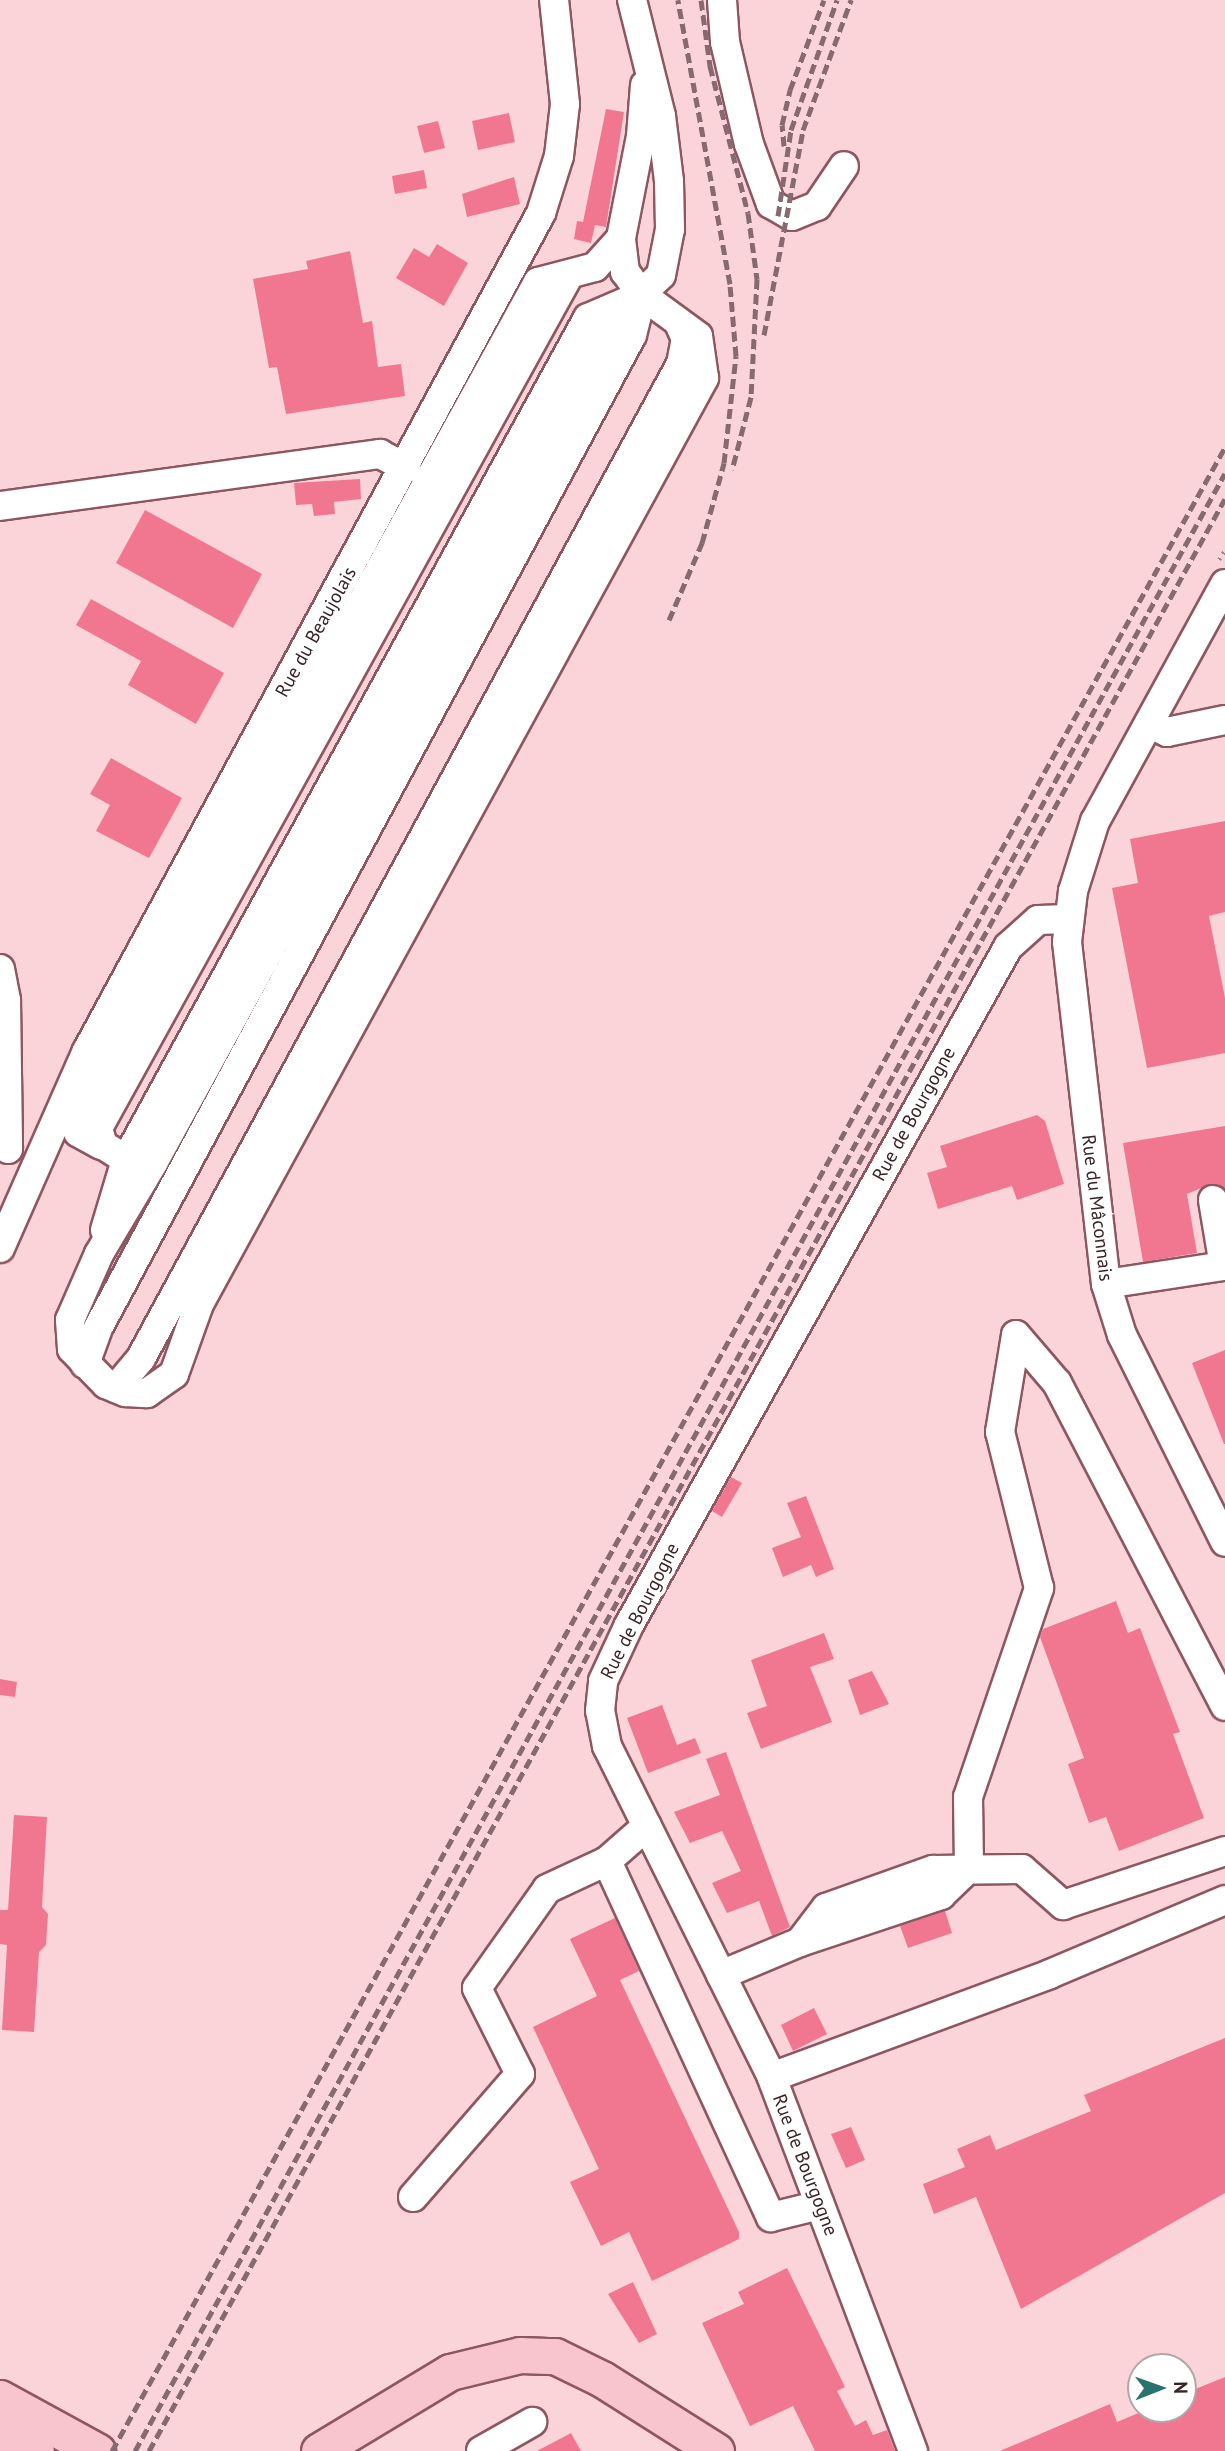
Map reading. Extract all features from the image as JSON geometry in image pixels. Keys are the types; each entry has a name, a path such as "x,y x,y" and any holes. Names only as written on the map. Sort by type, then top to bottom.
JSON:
{"main road":[{"path":"319,2451 450,2372 488,2360 555,2356 602,2379 716,2451"},
{"path":"366,2451 464,2389 498,2378 602,2379"},
{"path":"0,2398 97,2451"},
{"path":"0,2431 36,2451"}],"street":[{"name":"Rue du Beaujolais","path":"0,1248 87,1051 407,468 528,241 552,186 565,104 554,0"},
{"path":"632,0 661,116 670,229 662,275 642,295 588,318 139,1162 70,1320 72,1349 85,1364 116,1388 141,1358 681,364 686,339 676,317 642,295 625,272 621,238 641,136 647,61"},
{"path":"722,0 725,41 749,144 771,204 792,216 817,206 844,166"},
{"path":"139,1162 103,1146 98,1128 569,275 594,267 621,238"},
{"path":"85,1364 98,1328 632,335 642,295"},
{"path":"0,506 380,454 407,468"},
{"path":"1071,905 1095,821 1222,598"},
{"path":"1149,723 1167,732 1225,720"},
{"name":"Rue du Mâconnais","path":"1071,905 1106,1284 1122,1335 1225,1542"},
{"name":"Rue de Bourgogne","path":"913,2451 772,2077 607,1746 600,1711 603,1681 629,1625 1008,947 1038,920 1071,905"},
{"path":"0,969 6,1000 8,1149"},
{"path":"1106,1284 1224,1266 1213,1200"},
{"path":"969,1868 968,1797 1039,1588 1000,1432 1016,1335 1057,1383 1225,1706"},
{"path":"413,2197 520,2074 477,1988 547,1889 607,1861 647,1826"},
{"path":"722,1975 800,1942 941,1895 969,1868 1023,1869 1063,1905 1225,1851"},
{"path":"607,1861 771,2217 820,2205"},
{"path":"772,2077 1050,1974 1225,1900"},
{"path":"481,2451 532,2422"}],"building":[{"path":"606,109 624,112 606,227 595,225 591,243 574,239 577,221 583,222"},
{"path":"509,113 515,142 478,150 472,121"},
{"path":"438,121 445,148 424,153 417,126"},
{"path":"424,170 427,188 395,194 392,176"},
{"path":"514,177 520,204 467,217 462,194"},
{"path":"437,244 468,263 444,306 396,278 414,248 429,257"},
{"path":"350,251 363,323 372,321 378,367 401,364 405,396 286,414 277,367 269,368 253,279 308,269 306,261"},
{"path":"360,479 361,499 334,502 335,514 314,516 312,504 296,505 294,483"},
{"path":"145,510 262,574 233,628 116,563"},
{"path":"91,599 224,673 196,724 128,685 141,661 76,625"},
{"path":"111,758 182,798 149,858 96,831 110,805 90,794"},
{"path":"1225,821 1225,912 1209,916 1225,998 1225,1053 1147,1068 1112,888 1138,883 1130,839"},
{"path":"1037,1115 1045,1121 1064,1184 1017,1200 1012,1186 938,1209 927,1173 947,1167 940,1146"},
{"path":"1225,1126 1225,1188 1211,1184 1187,1194 1197,1253 1143,1262 1123,1143"},
{"path":"1225,1350 1225,1444 1224,1444 1192,1363"},
{"path":"731,1477 742,1483 722,1517 712,1511"},
{"path":"806,1496 834,1569 816,1577 811,1565 783,1577 772,1548 801,1537 787,1503"},
{"path":"1116,1601 1128,1633 1140,1628 1180,1732 1173,1734 1204,1818 1119,1851 1106,1817 1089,1823 1068,1764 1084,1758 1040,1637 1043,1629"},
{"path":"824,1633 834,1659 810,1667 832,1722 761,1749 747,1713 767,1706 751,1660"},
{"path":"872,1671 889,1704 860,1715 848,1680"},
{"path":"0,1679 17,1682 15,1697 0,1695"},
{"path":"662,1705 677,1745 695,1738 701,1753 648,1773 627,1718"},
{"path":"726,1752 790,1927 772,1936 759,1901 727,1913 712,1883 741,1871 722,1831 690,1843 674,1812 720,1795 706,1759"},
{"path":"14,1815 47,1817 42,1907 48,1914 46,1945 39,1952 34,2032 2,2030 7,1945 0,1944 0,1910 8,1910"},
{"path":"945,1911 952,1933 908,1948 900,1926"},
{"path":"615,1918 639,1971 620,1980 739,2232 739,2239 652,2281 629,2232 601,2246 570,2182 599,2169 533,2027 597,1996 570,1939"},
{"path":"814,2008 827,2034 793,2051 781,2025"},
{"path":"1225,2038 1225,2193 1021,2309 976,2197 934,2214 923,2184 965,2167 957,2149 990,2135 996,2150 1091,2111 1084,2095"},
{"path":"851,2127 865,2160 846,2168 831,2134"},
{"path":"787,2268 845,2387 837,2391 855,2426 866,2420 873,2435 887,2430 895,2451 815,2451 793,2406 750,2426 702,2323 744,2304 738,2292"},
{"path":"633,2282 657,2334 639,2343 608,2294"},
{"path":"1225,2377 1225,2451 1000,2451 1110,2404 1117,2422 1127,2418 1127,2423 1197,2423 1197,2388"},
{"path":"571,2433 581,2451 537,2451"}],"railway":[{"path":"669,620 702,543 724,463 736,356 730,284 678,0"},
{"path":"701,0 710,66 748,213 757,279 751,397 732,470"},
{"path":"784,146 782,125 790,90 824,0"},
{"path":"778,216 791,130 837,0"},
{"path":"764,335 803,130 851,0"},
{"path":"112,2451 1225,447"},
{"path":"135,2451 1225,473"},
{"path":"149,2451 1225,499"}]}
